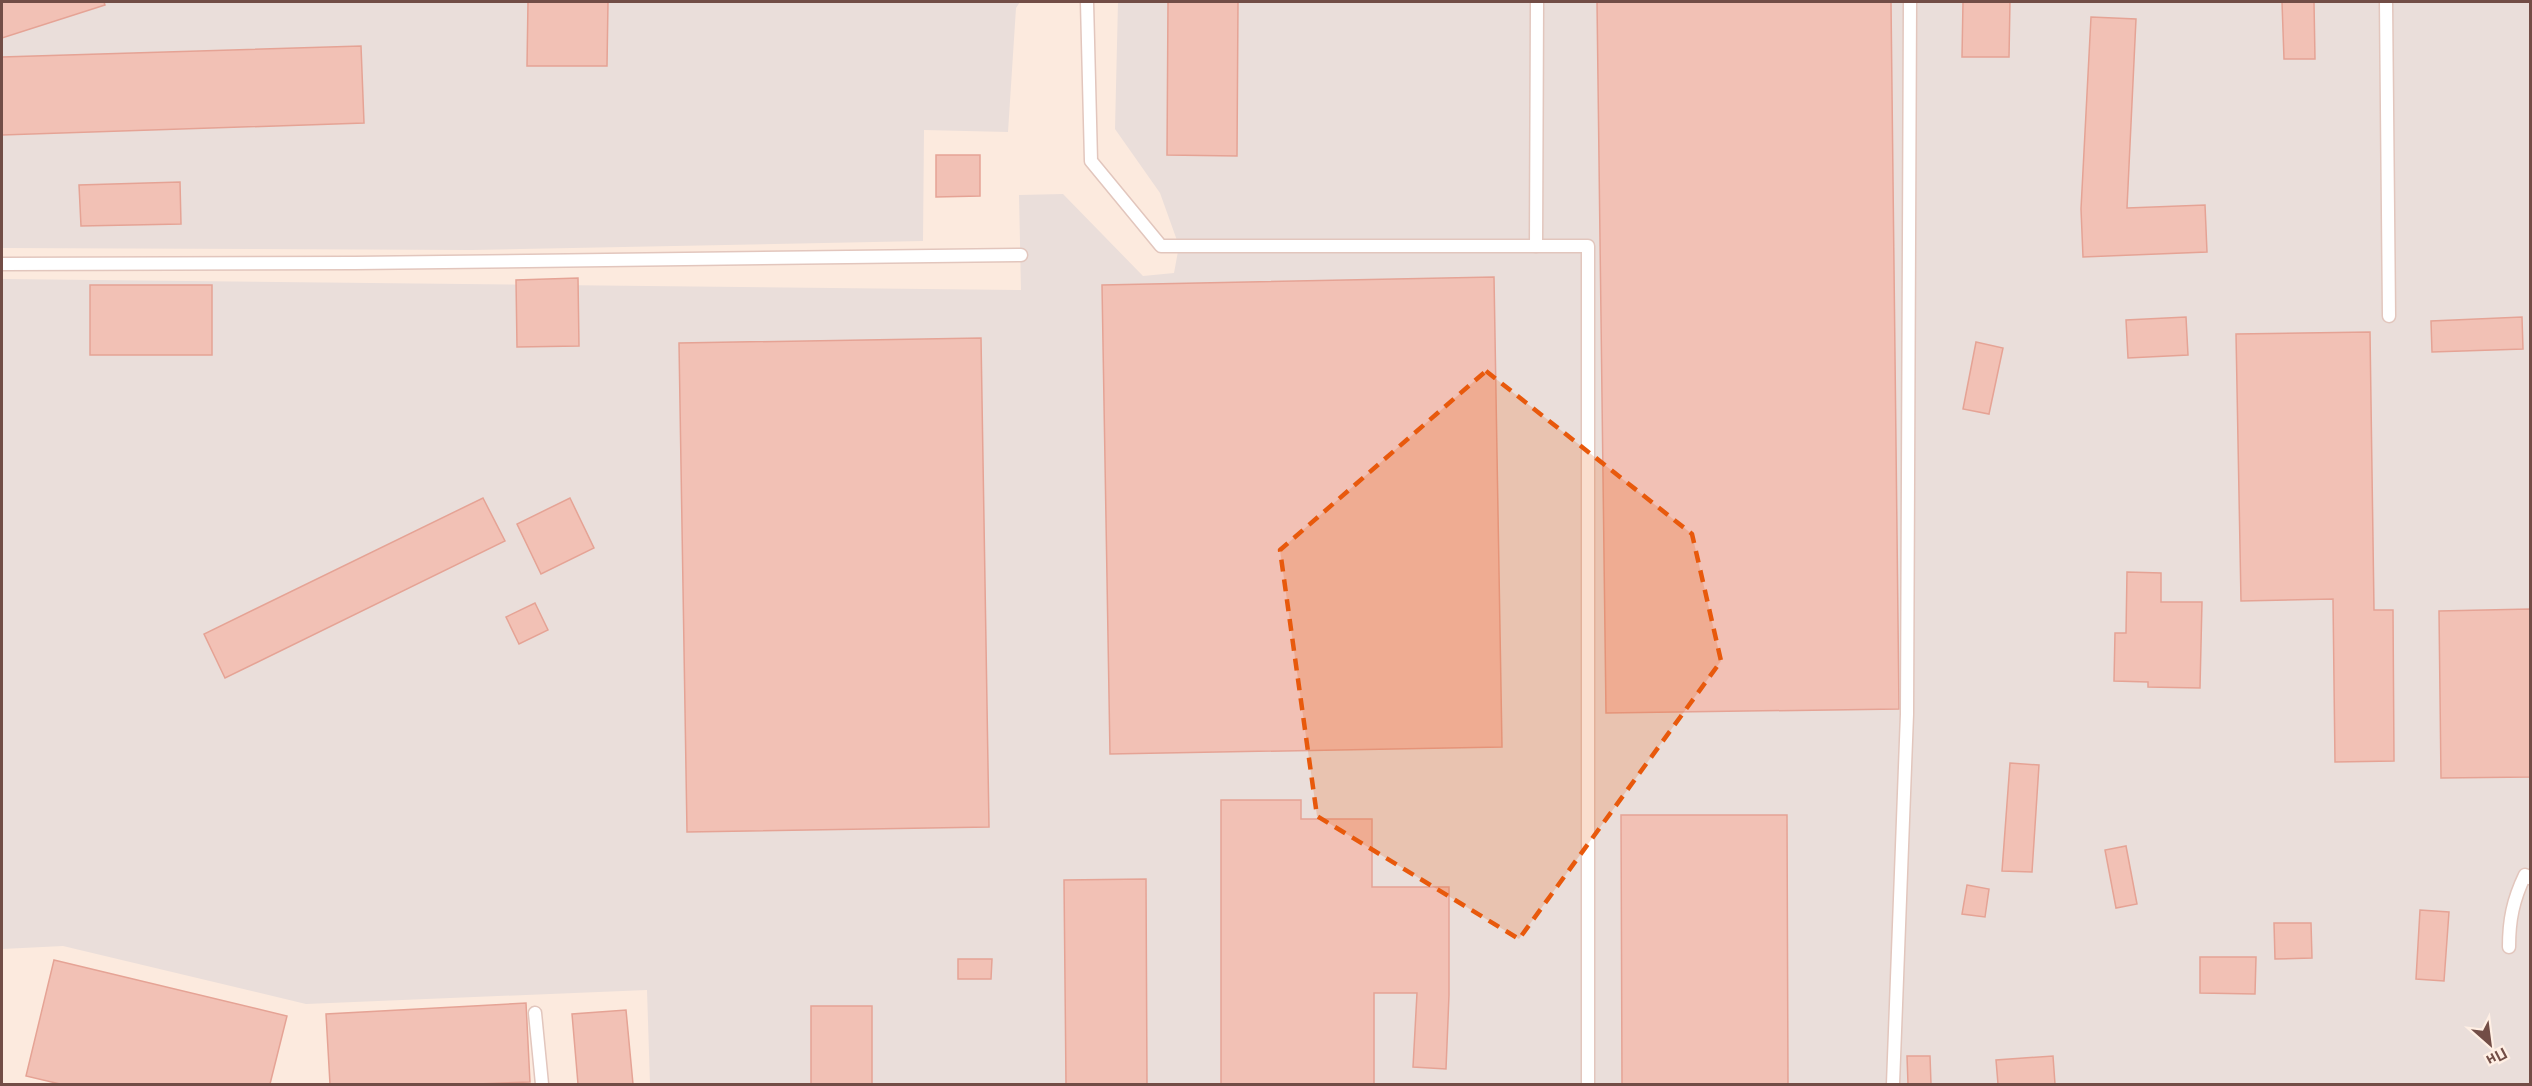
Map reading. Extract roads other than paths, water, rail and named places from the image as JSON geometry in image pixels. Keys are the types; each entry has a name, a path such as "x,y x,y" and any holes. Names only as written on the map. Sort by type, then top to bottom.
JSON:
{"lane":[{"path":"1087,2 1091,161 1161,246 1588,246 1588,1084"},
{"path":"1536,246 1537,2"},
{"path":"1893,1084 1907,714 1910,2"},
{"path":"2386,2 2389,316"},
{"path":"2,264 355,263 1021,255"},
{"path":"2510,947 2509,920 2515,897 2525,875 2530,878"},
{"path":"535,1013 542,1084"}]}
